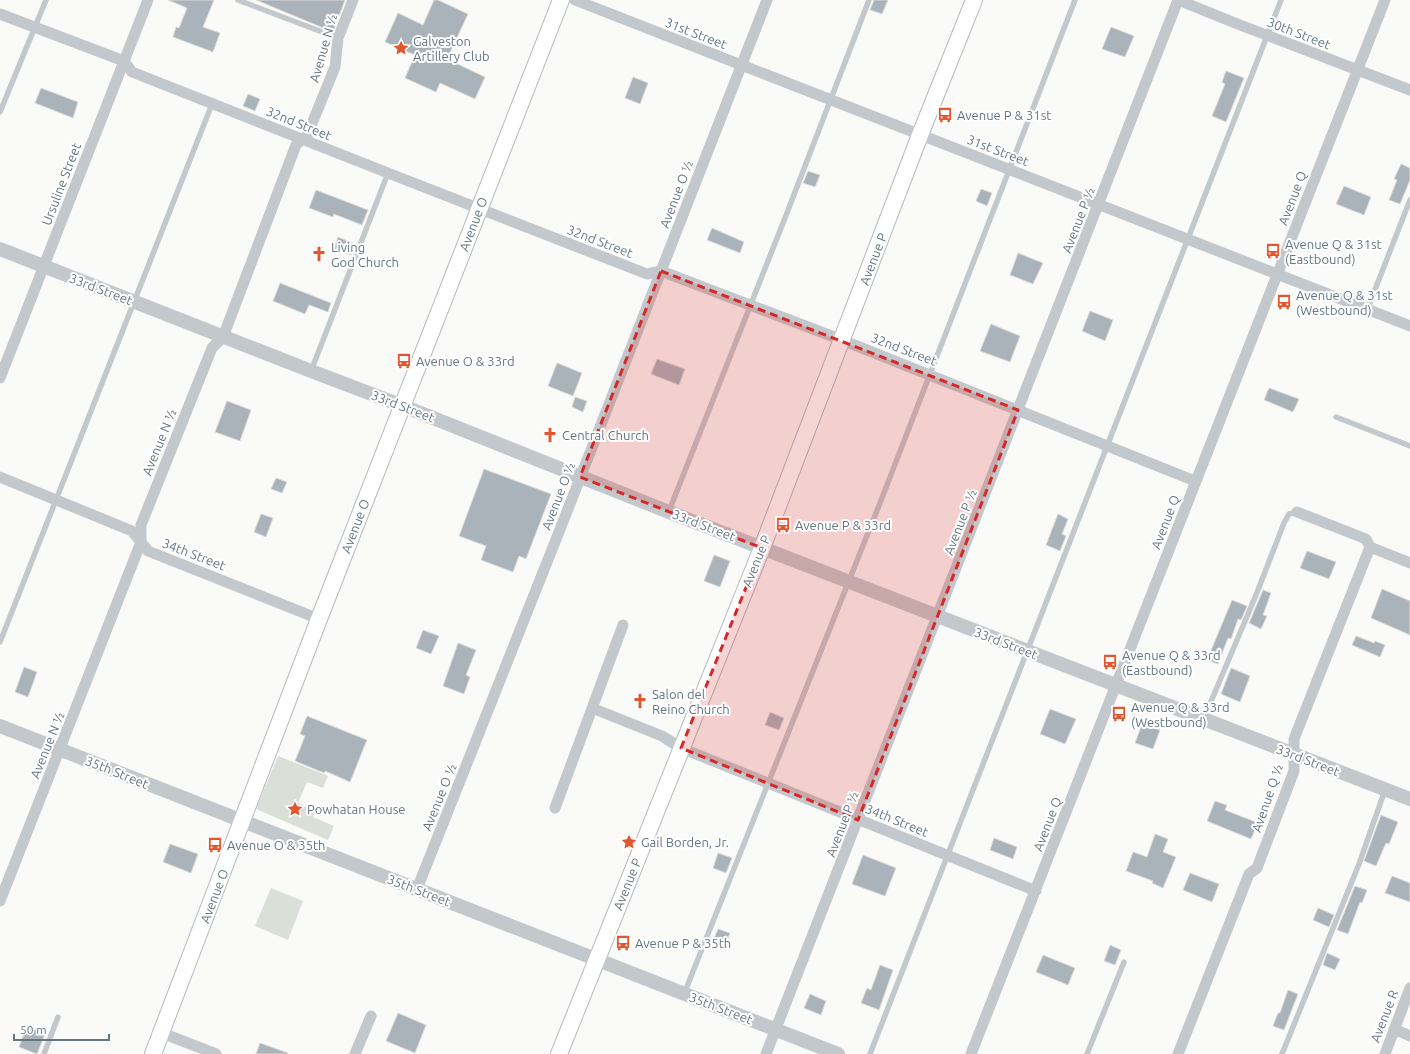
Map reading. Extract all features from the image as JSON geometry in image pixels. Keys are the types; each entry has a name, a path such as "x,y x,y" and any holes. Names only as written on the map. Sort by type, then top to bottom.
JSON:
{"main road":[{"name":"Avenue O","path":"153,1054 319,619 561,0"},
{"name":"Avenue P","path":"559,1054 762,548 920,135 974,0"}],"street":[{"name":"Ursuline Street","path":"0,378 148,0"},
{"name":"Avenue N ½","path":"0,901 141,542 141,525 212,348 223,336 296,144 308,134 335,66 338,38 353,0"},
{"name":"31st Street","path":"575,0 1410,326"},
{"name":"Avenue O ½","path":"417,889 661,271 766,0"},
{"name":"30th Street","path":"1178,0 1267,36 1410,90"},
{"name":"Avenue P ½","path":"766,1054 1178,0"},
{"name":"Avenue Q","path":"971,1054 1385,0"},
{"name":"32nd Street","path":"0,14 124,62 132,72 388,173 647,274 661,271 842,340 1195,481"},
{"name":"33rd Street","path":"0,249 848,582 1410,799"},
{"name":"34th Street","path":"0,477 132,530 148,551 319,619"},
{"path":"1297,512 1366,539 1370,547 1410,563"},
{"name":"Avenue Q ½","path":"1178,1054 1249,874 1257,868 1294,771 1294,739 1370,547"},
{"path":"554,808 623,625"},
{"name":"34th Street","path":"592,708 662,736 681,748 768,784 1036,891"},
{"name":"35th Street","path":"0,726 838,1054"},
{"name":"Avenue R","path":"1384,1054 1410,988"},
{"path":"355,1054 371,1016"},
{"path":"1394,1030 1410,1036"},
{"path":"162,1033 216,1054"}],"lane":[{"path":"0,112 46,0"},
{"path":"238,0 338,38"},
{"path":"669,512 870,0"},
{"path":"684,994 848,582 1075,0"},
{"path":"870,1054 1281,0"},
{"path":"0,642 212,104"},
{"path":"311,371 388,173"},
{"path":"1368,310 1410,200"},
{"path":"1336,416 1410,446"},
{"path":"1204,719 1256,595 1284,523 1289,514 1297,512"},
{"path":"1282,1054 1359,864 1385,789"},
{"path":"1087,1054 1124,962"},
{"path":"44,1054 58,1017"}],"highlighted area":[{"path":"661,271 1018,410 858,820 681,748 762,548 580,477"}],"shaded area":[{"path":"278,756 328,776 323,788 307,782 298,803 315,810 313,817 334,826 328,840 256,809"},
{"path":"271,888 303,901 288,940 255,926"}],"building":[{"path":"168,0 214,0 203,27 220,33 213,52 173,37 176,27 179,28 187,8"},
{"path":"256,0 345,0 333,32"},
{"path":"434,0 438,0 468,14 447,59 485,77 475,99 440,83 436,92 405,78 415,55 385,42 398,13 423,25"},
{"path":"874,0 888,0 882,14 870,10"},
{"path":"1111,27 1134,36 1125,57 1102,49"},
{"path":"1226,71 1244,78 1226,122 1212,116 1225,84 1222,82"},
{"path":"633,77 648,83 640,104 625,98"},
{"path":"41,88 78,102 73,118 35,103"},
{"path":"248,94 260,99 255,111 243,106"},
{"path":"1401,164 1410,168 1410,180 1400,204 1389,200 1397,180 1394,179"},
{"path":"808,171 820,175 815,187 803,183"},
{"path":"1344,186 1371,197 1364,215 1336,204"},
{"path":"981,189 992,193 987,206 976,201"},
{"path":"316,190 368,210 362,225 334,214 333,217 309,208"},
{"path":"712,228 744,242 740,253 707,240"},
{"path":"338,237 355,244 351,255 334,249"},
{"path":"1018,253 1043,263 1033,284 1010,275"},
{"path":"280,283 331,303 328,312 309,305 305,314 273,301"},
{"path":"1090,311 1113,320 1105,341 1082,331"},
{"path":"991,324 1020,336 1010,362 980,351"},
{"path":"657,359 685,369 679,385 651,374"},
{"path":"557,363 582,373 573,396 548,386"},
{"path":"1269,388 1299,399 1293,412 1264,400"},
{"path":"575,397 587,401 583,412 572,407"},
{"path":"227,401 251,410 240,441 215,432"},
{"path":"484,469 551,494 526,559 519,556 513,572 481,560 486,546 459,536"},
{"path":"276,478 287,482 282,493 271,489"},
{"path":"261,514 273,518 266,537 254,532"},
{"path":"1058,514 1068,519 1062,534 1066,536 1060,551 1046,545"},
{"path":"1307,551 1336,562 1329,579 1300,568"},
{"path":"714,555 730,561 720,587 704,581"},
{"path":"1382,589 1410,601 1410,635 1371,618"},
{"path":"1263,590 1271,593 1263,615 1267,616 1261,629 1249,623"},
{"path":"1232,600 1247,606 1241,620 1238,619 1231,639 1228,638 1218,664 1207,660"},
{"path":"423,630 439,636 431,654 416,648"},
{"path":"1356,636 1374,643 1375,641 1385,645 1380,657 1352,645"},
{"path":"458,643 476,650 466,675 470,677 464,694 443,686"},
{"path":"24,667 37,672 28,697 15,692"},
{"path":"1231,668 1250,676 1240,702 1221,694"},
{"path":"1050,709 1076,719 1065,744 1040,734"},
{"path":"770,712 784,718 779,730 765,725"},
{"path":"307,716 367,740 350,782 325,771 324,773 295,761 305,736 300,734"},
{"path":"1142,724 1160,730 1153,749 1135,743"},
{"path":"1215,801 1227,805 1225,810 1258,823 1251,839 1207,821"},
{"path":"1381,815 1398,822 1389,844 1386,843 1376,866 1364,861"},
{"path":"1155,834 1168,839 1163,852 1176,857 1163,888 1152,883 1153,881 1126,871 1133,852 1147,857"},
{"path":"994,838 1017,847 1013,859 990,850"},
{"path":"170,844 198,854 191,873 163,862"},
{"path":"718,853 732,858 726,873 713,868"},
{"path":"863,855 896,868 885,896 852,884"},
{"path":"1190,873 1219,884 1212,902 1183,890"},
{"path":"1392,876 1410,883 1410,902 1385,893"},
{"path":"1355,886 1367,890 1362,903 1360,902 1348,934 1337,930"},
{"path":"1318,908 1334,915 1329,927 1313,920"},
{"path":"718,929 730,933 724,948 712,943"},
{"path":"1110,945 1121,950 1115,965 1104,961"},
{"path":"1327,953 1340,959 1335,970 1323,965"},
{"path":"1043,955 1075,968 1068,985 1036,972"},
{"path":"880,965 893,970 879,1010 861,1003 867,988 871,990"},
{"path":"1288,990 1298,994 1284,1030 1273,1026 1278,1013 1280,1013"},
{"path":"810,994 826,1001 821,1015 804,1008"},
{"path":"398,1013 426,1025 415,1053 386,1041"},
{"path":"27,1026 45,1034 37,1054 19,1047"},
{"path":"260,1043 288,1053 256,1054"}],"place":[{"name":"Galveston Artillery Club","path":"401,48"},
{"name":"Avenue P & 31st","path":"945,115"},
{"name":"Avenue Q & 31st (Eastbound)","path":"1273,251"},
{"name":"Living God Church","path":"319,254"},
{"name":"Avenue Q & 31st (Westbound)","path":"1284,302"},
{"name":"Avenue O & 33rd","path":"404,361"},
{"name":"Central Church","path":"550,435"},
{"name":"Avenue P & 33rd","path":"783,525"},
{"name":"Avenue Q & 33rd (Eastbound)","path":"1110,662"},
{"name":"Salon del Reino Church","path":"640,701"},
{"name":"Avenue Q & 33rd (Westbound)","path":"1119,714"},
{"name":"Powhatan House","path":"295,809"},
{"name":"Gail Borden, Jr.","path":"629,842"},
{"name":"Avenue O & 35th","path":"215,845"},
{"name":"Avenue P & 35th","path":"623,943"}]}
